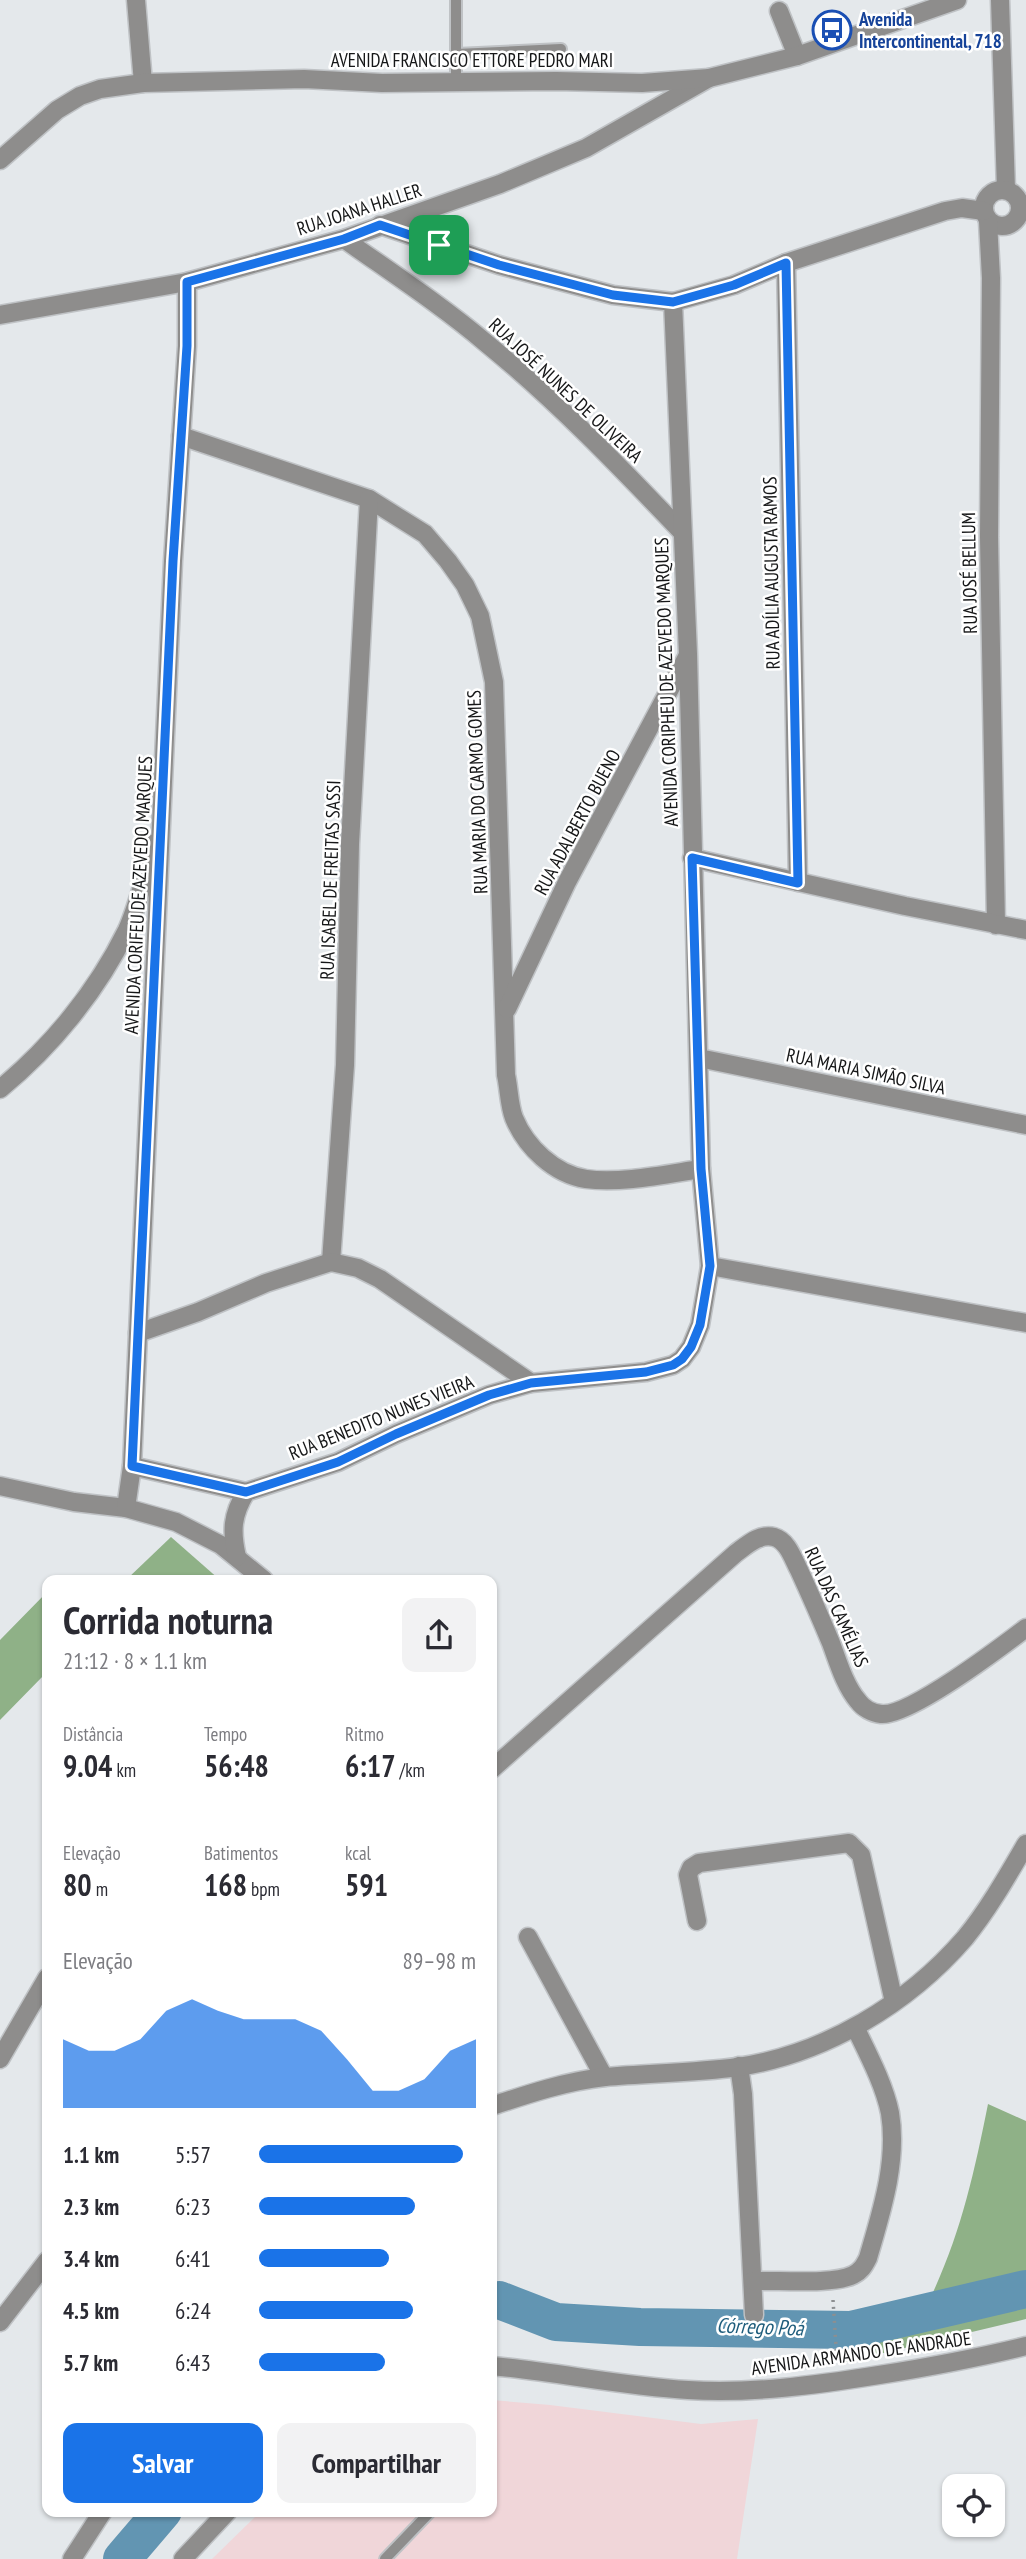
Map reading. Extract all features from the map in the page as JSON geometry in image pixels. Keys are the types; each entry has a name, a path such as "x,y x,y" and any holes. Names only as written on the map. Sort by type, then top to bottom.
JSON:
{"street":[{"path":"136,0 143,83"},
{"name":"AVENIDA FRANCISCO ETTORE PEDRO MARI","path":"0,160 40,124 80,96 100,89 143,83 304,79 382,83 642,83 709,78 797,56 957,0"},
{"path":"380,225 512,269 613,295 673,302 734,285 786,263 945,211 962,208 986,216 998,226 1022,224 1016,194 1000,0"},
{"path":"779,11 797,56"},
{"name":"RUA JOANA HALLER","path":"0,315 187,282 344,239 500,184 586,148 709,78"},
{"path":"986,216 984,203 989,194 997,190 1016,194"},
{"name":"RUA JOSÉ BELLUM","path":"986,216 991,278 989,537 996,925"},
{"name":"RUA JOSÉ NUNES DE OLIVEIRA","path":"344,239 435,302 537,386 682,532"},
{"name":"RUA ADÍLIA AUGUSTA RAMOS","path":"786,263 798,883"},
{"name":"AVENIDA CORIFEU DE AZEVEDO MARQUES","path":"126,1508 132,1466 187,346 187,282"},
{"name":"AVENIDA CORIPHEU DE AZEVEDO MARQUES","path":"673,302 688,654 701,1169 710,1266 700,1325 691,1347 682,1359"},
{"name":"RUA MARIA DO CARMO GOMES","path":"181,436 369,499 425,534 448,561 465,585 480,616 488,647 495,696 506,1075 513,1116 538,1154 565,1172 586,1179 648,1178 701,1169"},
{"name":"RUA ISABEL DE FREITAS SASSI","path":"331,1262 345,1065 351,844 369,499"},
{"name":"RUA ADALBERTO BUENO","path":"506,1011 567,882 688,654"},
{"path":"0,1089 24,1069 48,1043 80,1006 105,968 127,928 162,819"},
{"path":"692,858 798,883 1026,930"},
{"name":"RUA MARIA SIMÃO SILVA","path":"699,1058 1026,1125"},
{"path":"138,1333 198,1312 266,1283 331,1262 358,1268 380,1279 531,1383"},
{"path":"710,1266 1026,1323"},
{"name":"RUA BENEDITO NUNES VIEIRA","path":"246,1492 338,1462 489,1395 531,1383 646,1372 673,1365 682,1359"},
{"path":"132,1466 246,1492 239,1503 232,1526 237,1557"},
{"path":"0,1486 74,1502 126,1508 176,1521 221,1545 258,1575"},
{"name":"RUA DAS CAMÉLIAS","path":"497,1765 736,1553 763,1537 772,1536 779,1539 788,1549 857,1701 878,1714 888,1714 916,1703 998,1650 1026,1628"},
{"path":"696,1921 688,1875 691,1868 699,1863 849,1843 861,1855 894,2002"},
{"path":"497,2104 529,2093 604,2077 660,2075 739,2066 797,2052 855,2027 932,1973 966,1936 1026,1844"},
{"path":"528,1937 604,2077"},
{"path":"0,2059 42,1987"},
{"path":"753,2281 841,2278 857,2273 868,2258 890,2171 892,2138 890,2113 884,2094 855,2027"},
{"path":"739,2066 743,2094 754,2315"},
{"path":"0,2322 42,2267"},
{"name":"AVENIDA ARMANDO DE ANDRADE","path":"497,2367 662,2388 730,2392 781,2389 838,2381 973,2360 1026,2346"},
{"path":"72,2559 99,2517"},
{"path":"183,2559 222,2517"}],"lane":[{"path":"456,0 456,82"},
{"path":"457,54 561,49"},
{"path":"385,2559 425,2517"}],"path":[{"path":"834,2317 837,2370"}],"shaded area":[{"path":"497,2400 701,2424 758,2419 737,2559 212,2559 255,2517 497,2517"}],"green space":[{"path":"171,1537 214,1575 131,1575"},
{"path":"42,1597 42,1677 0,1720 0,1640"},
{"path":"988,2104 1026,2121 1026,2319 846,2362 841,2320 891,2317 925,2309 947,2259 964,2209"}],"waterway":[{"name":"Córrego Poá","path":"497,2300 556,2322 640,2327 851,2330 1026,2289"},
{"name":"Córrego Poá","path":"122,2559 158,2517"}],"place":[{"name":"Avenida Intercontinental, 718","path":"832,30"}],"route":[{"path":"380,225 439,245 499,265 613,295 673,302 734,285 786,263 798,883 692,858 701,1169 710,1266 700,1325 691,1347 682,1359 673,1365 646,1372 531,1383 489,1395 338,1462 246,1492 132,1466 173,561 187,346 187,282 344,239 380,225"}]}
